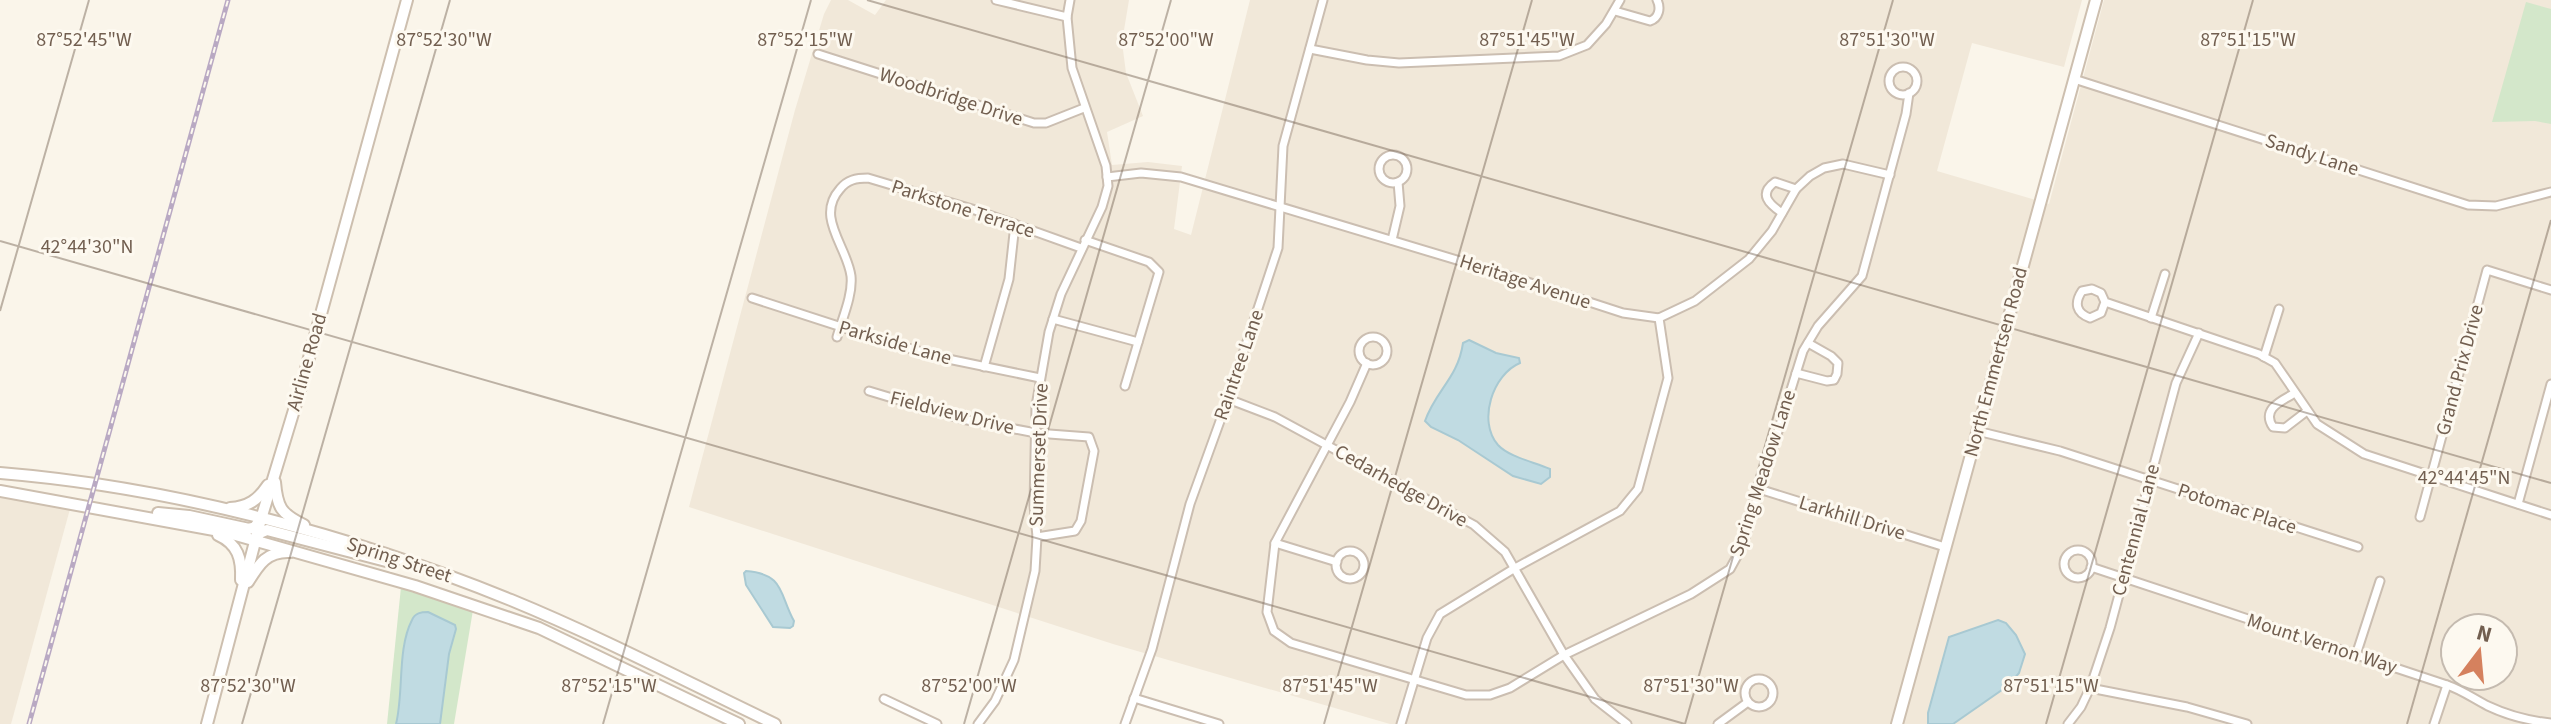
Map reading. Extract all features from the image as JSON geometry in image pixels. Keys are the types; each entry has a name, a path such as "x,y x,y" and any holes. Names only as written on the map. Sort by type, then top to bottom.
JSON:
{"main road":[{"name":"Airline Road","path":"207,724 261,519 301,387 407,0"},
{"name":"North Emmertsen Road","path":"1897,724 2096,0"},
{"name":"Spring Street","path":"0,473 96,484 216,508 328,537 433,571 542,614 775,724"},
{"path":"216,508 248,505 261,496 274,476"},
{"path":"274,476 281,510 293,520 328,537"},
{"name":"Spring Street","path":"0,491 256,539 415,586 539,628 739,724"},
{"path":"128,513 175,514 249,529 261,519"},
{"path":"192,525 228,539 237,549 242,572 241,594"},
{"path":"256,539 267,530 337,550 433,571"},
{"path":"241,594 267,556 283,552 304,553"}],"street":[{"path":"996,0 1067,17"},
{"path":"1070,0 1067,17 1072,68 1106,166 1107,177"},
{"name":"Raintree Lane","path":"1125,724 1152,649 1186,518 1278,248 1283,146 1323,0"},
{"path":"1310,49 1399,63 1559,56 1587,45 1615,11 1620,0"},
{"path":"1615,11 1650,21 1659,12 1657,0"},
{"name":"Woodbridge Drive","path":"818,54 1034,123 1053,120 1084,108"},
{"name":"Sandy Lane","path":"2074,79 2474,207 2496,206 2551,192"},
{"name":"Spring Meadow Lane","path":"1275,543 1267,612 1271,627 1279,636 1291,643 1466,695 1490,695 1510,688 1564,655 1691,594 1730,569 1742,547 1808,343 1818,326 1862,276 1909,93"},
{"path":"1401,724 1427,638 1440,614 1515,568 1620,511 1638,489 1668,378 1659,318 1695,301 1749,259 1772,231 1796,189 1810,176 1824,168 1843,164 1890,175"},
{"name":"Heritage Avenue","path":"1107,177 1159,173 1181,177 1623,313 1659,318"},
{"name":"Summerset Drive","path":"978,724 995,701 1014,660 1033,581 1037,537 1034,505 1040,378 1053,319 1083,244 1102,207 1108,186 1107,177"},
{"name":"Parkstone Terrace","path":"839,328 850,290 851,274 829,213 834,195 844,183 856,178 868,178 1149,262 1159,272 1138,342"},
{"path":"1392,240 1400,206 1398,182"},
{"path":"1782,213 1769,204 1765,196 1767,191 1775,182 1796,189"},
{"path":"984,367 1009,279 1015,224"},
{"name":"Grand Prix Drive","path":"2420,517 2487,270 2551,290"},
{"path":"2151,318 2165,274"},
{"path":"2105,302 2101,313 2090,318 2082,315 2077,307 2082,291 2088,289 2101,293 2105,302 2264,357 2275,363 2317,424 2364,454 2551,515"},
{"name":"Parkside Lane","path":"752,298 839,328 936,356 1040,378"},
{"path":"2264,357 2279,309"},
{"path":"1053,319 1138,342 1125,386"},
{"path":"837,337 839,328"},
{"name":"Centennial Lane","path":"2068,724 2090,688 2110,628 2176,383 2199,333"},
{"path":"1796,373 1827,381 1834,380 1837,374 1838,363 1808,343"},
{"path":"1337,562 1275,543 1328,446 1367,363"},
{"path":"2518,504 2551,384"},
{"name":"Fieldview Drive","path":"869,391 962,419 1036,433"},
{"path":"2295,393 2274,405 2267,416 2269,422 2273,427 2285,428 2307,411"},
{"name":"Cedarhedge Drive","path":"1228,399 1275,417 1474,525 1505,552 1564,655 1595,699 1627,724"},
{"name":"Potomac Place","path":"1977,431 2060,451 2358,547"},
{"path":"1036,433 1089,437 1093,445 1081,521 1075,531 1037,537"},
{"name":"Larkhill Drive","path":"1759,489 1945,547"},
{"name":"Mount Vernon Way","path":"2091,567 2439,682"},
{"path":"2356,655 2380,581"},
{"path":"2090,688 2187,707 2247,724"},
{"path":"2434,724 2445,692"},
{"name":"Mount Vernon Way","path":"2467,692 2492,708 2536,722 2551,723"},
{"path":"1134,698 1219,724"},
{"path":"884,699 937,724"},
{"path":"1718,724 1748,702"}],"shaded area":[{"path":"831,0 848,0 875,15 886,0 1129,0 1122,42 1126,73 1143,116 1107,132 1112,165 1148,162 1182,166 1174,229 1191,235 1250,0 2082,0 2064,67 1972,43 1937,171 2049,204 2104,0 2551,0 2551,724 1390,724 1113,644 689,507 795,110"},
{"path":"0,494 70,509 11,724 0,724"}],"green space":[{"path":"2526,2 2551,9 2551,124 2535,121 2492,122"},
{"path":"401,587 473,610 454,724 387,724"}],"water":[{"path":"1469,340 1496,353 1519,358 1520,363 1502,377 1496,387 1491,399 1489,424 1492,435 1503,449 1550,469 1550,477 1541,484 1513,476 1425,421 1452,375 1463,343"},
{"path":"746,571 768,576 774,581 783,594 794,621 793,626 773,627 746,585"},
{"path":"428,612 455,625 456,629 449,654 440,724 396,724 407,631 415,616"},
{"path":"1998,620 2006,623 2016,635 2025,654 2019,673 2009,685 1953,724 1928,724 1928,713 1949,637"}],"railway":[{"path":"29,724 228,0"}]}
